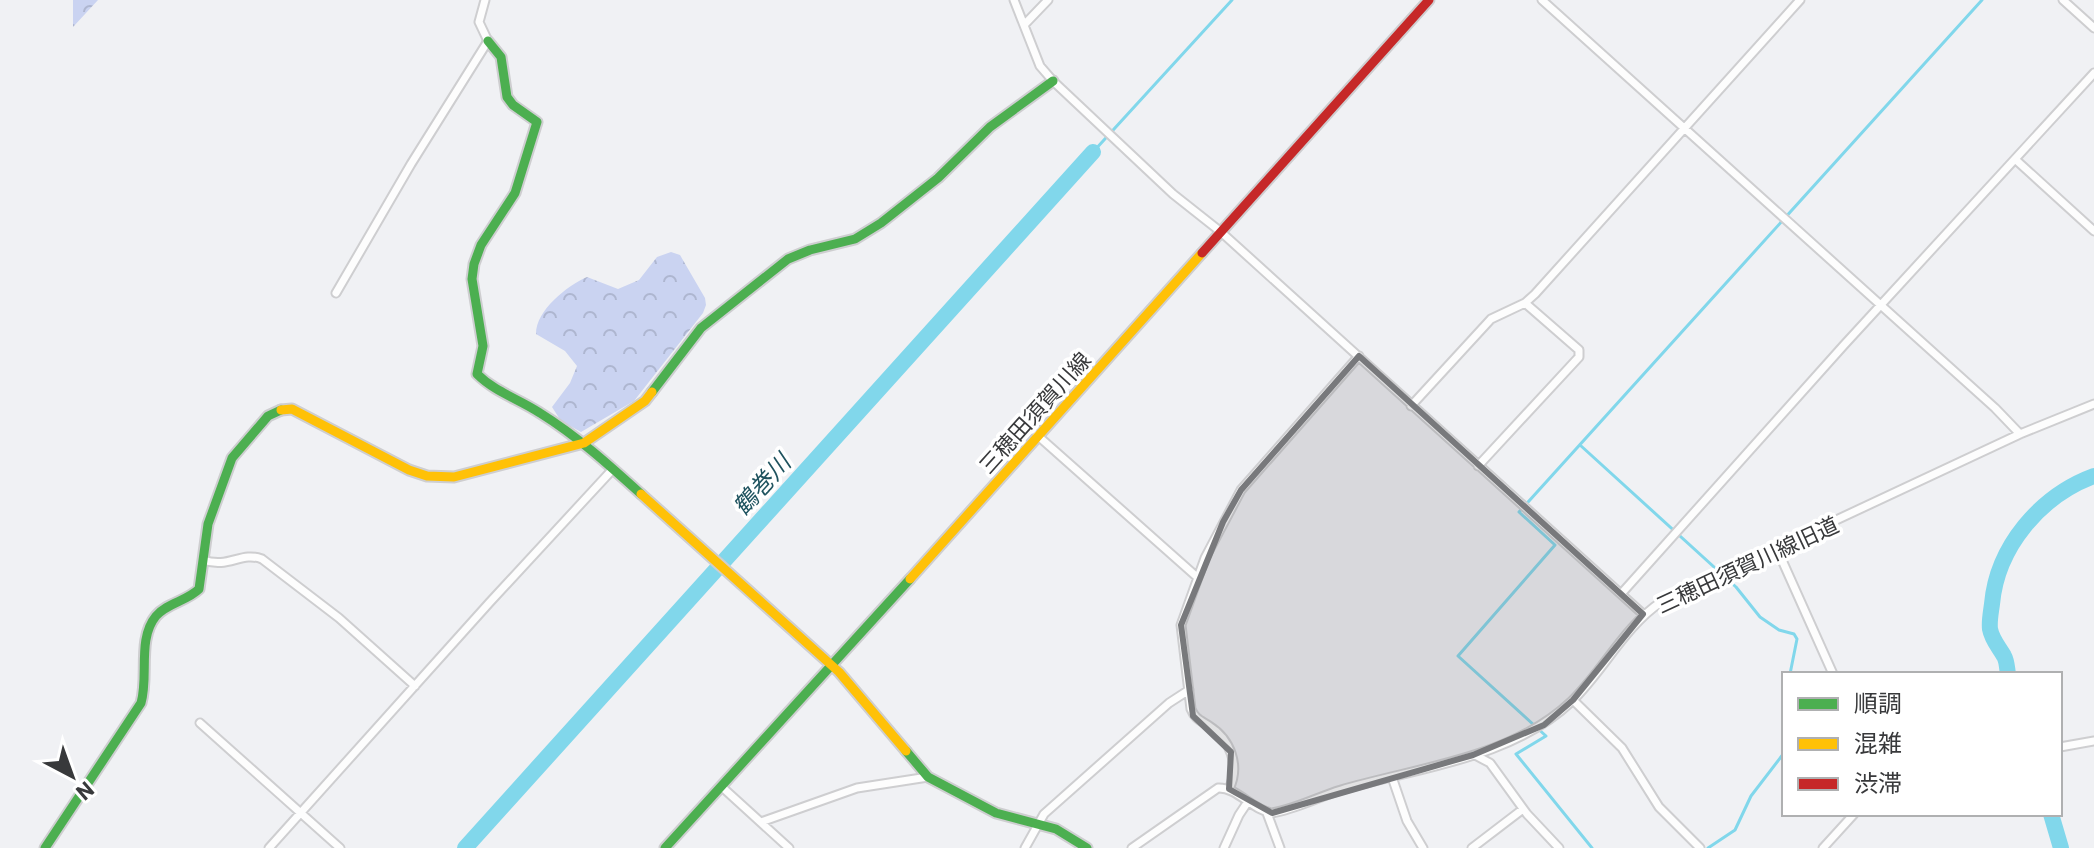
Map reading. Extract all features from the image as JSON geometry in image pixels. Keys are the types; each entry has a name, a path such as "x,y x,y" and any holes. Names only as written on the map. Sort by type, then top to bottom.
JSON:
{"street":[{"path":"485,0 479,25 502,58 508,98 516,110 537,122 515,193 481,245 474,264 472,279 483,346 477,374 488,385 539,412 584,443 716,559 832,666 928,777 996,813 1056,829 1087,848"},
{"path":"1014,0 1040,66 1053,81 1173,194 1221,232 1643,614"},
{"path":"1024,25 1048,0"},
{"name":"三穂田須賀川線","path":"665,848 1429,0"},
{"path":"1542,0 1995,408 2020,434"},
{"path":"1411,406 1491,319 1525,303 1800,0"},
{"path":"2063,0 2094,28"},
{"path":"336,293 411,164 488,41"},
{"path":"1621,594 2094,73"},
{"path":"45,848 141,703 146,683 149,626 164,609 197,592 208,524 232,458 258,426 279,410 292,409 301,413 409,470 427,476 454,477 477,473 584,443 645,401 701,328 776,269 798,254 855,239 881,223 938,178 990,127 1053,81"},
{"path":"2016,160 2094,231"},
{"path":"1478,466 1579,357 1579,350 1525,303"},
{"path":"1229,789 1235,769 1231,752 1217,733 1193,716 1181,625 1197,577 1241,490 1359,356"},
{"name":"三穂田須賀川線旧道","path":"1267,813 1511,742 1544,725 1573,700 1643,614 1661,602 2020,434 2094,404"},
{"path":"1037,435 1197,577"},
{"path":"269,848 613,469"},
{"path":"1777,549 1832,672"},
{"path":"203,560 216,564 250,557 262,559 339,618 415,686"},
{"path":"1025,848 1044,814 1169,703 1189,690"},
{"path":"1573,700 1622,748 1659,807 1700,848"},
{"path":"200,723 340,848"},
{"path":"2062,747 2094,741"},
{"path":"1473,755 1490,763 1523,809 1559,848"},
{"path":"761,822 857,788 928,777"},
{"path":"1392,777 1407,821 1423,848"},
{"path":"722,787 789,848"},
{"path":"1121,848 1132,848 1179,818 1212,789 1229,789 1267,813 1280,848"},
{"path":"1224,848 1247,803"},
{"path":"1472,848 1523,809"},
{"path":"1823,848 1852,816"}],"highlighted area":[{"path":"1359,356 1643,614 1573,700 1544,725 1473,755 1272,813 1229,789 1231,752 1193,716 1181,625 1223,522 1241,490"}],"green space":[{"path":"73,0 98,0 73,27"},
{"path":"671,252 680,255 705,298 703,313 634,401 581,432 561,421 552,407 570,383 577,366 565,351 536,334 541,316 562,293 587,277 618,289 639,280 657,257"}],"waterway":[{"path":"1093,152 1232,0"},
{"path":"1592,848 1516,754 1546,736 1458,656 1555,545 1519,512 1982,0"},
{"name":"鶴巻川","path":"465,848 1093,152"},
{"path":"1580,445 1736,587 1760,617 1779,630 1794,634 1797,639 1790,672"},
{"path":"2008,672 2005,658 1992,637 1990,626 2002,563 2012,544 2039,510 2056,496 2094,476"},
{"path":"1708,848 1735,830 1751,796 1782,756"},
{"path":"2052,816 2061,848"}],"traffic: fast":[{"path":"488,41 501,57 507,97 537,122 515,193 481,245 474,264 472,279 483,346 477,374 491,386 567,431 641,494"},
{"path":"652,392 701,328 788,259 855,239 881,223 938,178 990,127 1053,81"},
{"path":"45,848 141,703 145,647 150,625 161,612 199,589 208,524 232,458 268,416 281,410"},
{"path":"665,848 910,579"},
{"path":"906,751 928,777 996,813 1056,829 1087,848"}],"traffic: slow":[{"path":"910,579 1202,253"},
{"path":"281,410 292,409 409,470 427,476 454,477 584,443 645,401 652,392"},
{"path":"641,494 839,672 906,751"}],"traffic: jam":[{"path":"1202,253 1429,0"}]}
